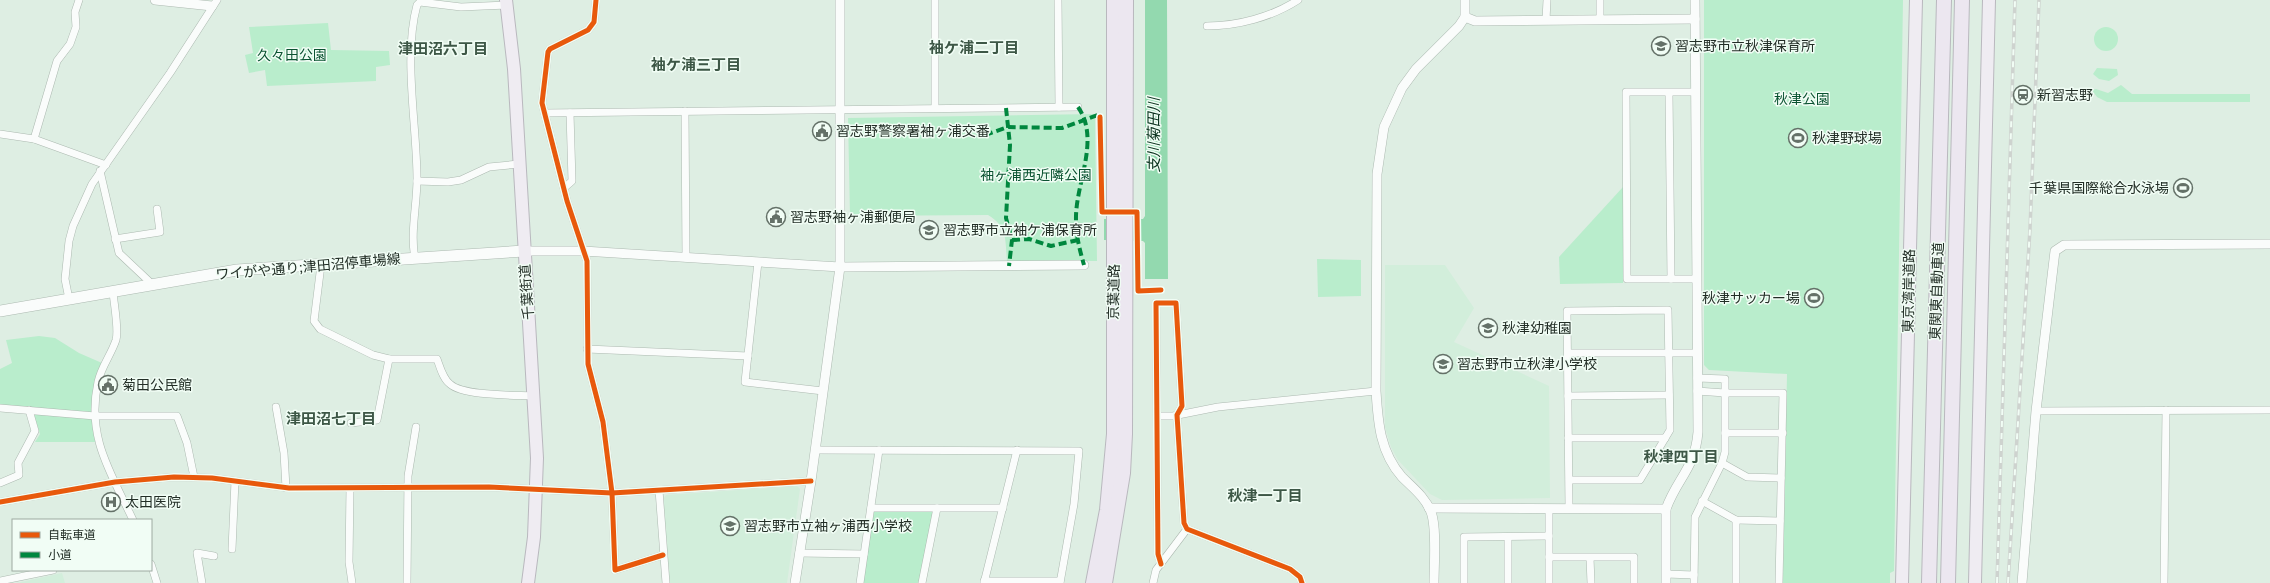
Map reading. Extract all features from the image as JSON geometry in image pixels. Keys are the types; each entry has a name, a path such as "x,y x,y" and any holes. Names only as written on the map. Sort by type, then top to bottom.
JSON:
{"highway":[{"name":"京葉道路","path":"1105,583 1123,473 1125,434 1114,0"},
{"name":"京葉道路","path":"1120,215 1126,0"},
{"name":"東京湾岸道路","path":"1902,583 1916,0"},
{"name":"東関東自動車道","path":"1929,583 1944,0"},
{"name":"東関東自動車道","path":"1948,583 1962,0"},
{"path":"1975,583 1989,0"},
{"name":"千葉街道","path":"506,3 514,69 537,458 534,537 528,583"},
{"name":"京葉道路","path":"1093,583 1107,510 1112,469 1120,247"}],"main road":[{"name":"ワイがや通り;津田沼停車場線","path":"0,312 237,270 524,251"}],"street":[{"path":"34,139 57,61 70,44 76,27 75,12 79,0"},
{"path":"69,299 65,279 69,241 80,210 100,172 171,71 214,3 155,0"},
{"path":"596,0 594,22 588,30 550,49 548,52 542,102 564,188 586,261 586,349 588,364 602,422 612,492 615,570 662,555"},
{"path":"795,583 811,481 840,267 840,0"},
{"path":"935,0 936,108"},
{"path":"1058,0 1059,107"},
{"path":"1207,26 1229,26 1274,12 1298,0"},
{"path":"1434,583 1432,514 1424,498 1392,464 1384,448 1378,425 1376,391 1377,174 1384,127 1402,88 1416,69 1459,26 1465,17 1465,0"},
{"path":"1546,20 1547,0"},
{"path":"1600,0 1600,18"},
{"path":"1694,575 1666,579 1666,509 1694,455 1698,432 1695,0"},
{"path":"415,259 413,247 417,181 412,34 417,5 420,2 461,7 506,3"},
{"path":"1465,17 1475,21 1600,18 1695,18"},
{"path":"1696,92 1626,92 1627,279 1696,278"},
{"path":"1669,92 1671,279"},
{"path":"545,113 1078,107"},
{"path":"685,111 686,258"},
{"path":"564,188 572,181 570,113"},
{"path":"0,134 34,139 106,165"},
{"path":"417,181 448,182 461,180 489,167 519,164"},
{"path":"100,172 119,253 153,285"},
{"path":"115,239 160,232 157,209"},
{"path":"2022,583 2036,411 2055,250 2064,245 2270,244"},
{"path":"524,251 583,251 840,267 1084,266"},
{"path":"758,262 745,382 823,392"},
{"path":"321,265 314,321 317,326 366,352 389,359 437,359 449,384 459,389 486,394 533,396"},
{"path":"113,292 116,339 104,364 98,382 95,416 97,439 133,519"},
{"path":"1161,564 1158,554 1156,303 1176,303 1182,406 1177,415 1184,523 1187,529 1290,569 1300,577 1302,583"},
{"path":"1568,480 1640,480 1670,430 1668,310 1567,311 1568,480 1569,508"},
{"path":"586,349 748,356"},
{"path":"1568,353 1697,353"},
{"path":"351,422 377,420 389,359"},
{"path":"1694,583 1693,524 1697,510 1722,464 1725,433 1725,379 1697,378"},
{"path":"1157,416 1177,415 1218,407 1376,391"},
{"path":"1697,391 1725,393 1783,393 1779,583"},
{"path":"1568,396 1669,395"},
{"path":"276,407 284,453 286,488"},
{"path":"0,408 95,416 177,416 187,444 194,477"},
{"path":"0,483 19,475 18,463 35,431 29,410"},
{"path":"2164,583 2166,410"},
{"path":"2036,411 2270,410"},
{"path":"407,583 407,488 416,427"},
{"path":"1725,433 1783,434"},
{"path":"1568,438 1665,438"},
{"path":"815,450 1017,450 1080,451 1074,504 1060,582 984,582 1017,450"},
{"path":"860,583 879,450"},
{"path":"1722,464 1747,477 1781,478"},
{"path":"0,502 115,482 194,477 286,488 536,488 612,492 811,481"},
{"path":"232,549 235,481"},
{"path":"350,488 349,562 352,583"},
{"path":"658,490 662,555 666,583"},
{"path":"1702,501 1736,520 1780,521"},
{"path":"871,508 1003,508"},
{"path":"922,583 937,508"},
{"path":"1429,508 1666,509"},
{"path":"1549,509 1549,583"},
{"path":"1736,520 1736,583"},
{"path":"1153,583 1156,570 1187,529"},
{"path":"1464,583 1464,537 1549,536"},
{"path":"1508,537 1508,583"},
{"path":"202,583 197,553 214,556"},
{"path":"799,553 864,554"},
{"path":"1549,557 1634,557 1634,583"},
{"path":"1590,558 1591,583"},
{"path":"152,567 157,583"},
{"path":"0,581 48,571"}],"shaded area":[{"name":"習志野市立秋津小学校","path":"1385,265 1445,265 1474,308 1454,342 1549,386 1550,498 1442,500 1430,494 1398,460 1391,447 1385,427"},
{"name":"習志野市立袖ヶ浦西小学校","path":"797,486 800,489 787,583 670,583 665,555 664,498 666,495"},
{"path":"62,573 65,583 17,583"}],"green space":[{"name":"秋津公園","path":"1704,0 1903,0 1894,571 1890,573 1890,583 1783,583 1787,374 1709,370 1704,365"},
{"name":"久々田公園","path":"328,23 331,50 389,51 390,65 376,67 376,81 267,86 265,70 249,73 245,55 253,53 249,27"},
{"path":"2106,27 2114,31 2118,39 2114,47 2106,51 2098,47 2094,39 2098,31"},
{"path":"2097,68 2117,69 2118,75 2109,81 2099,79 2093,74"},
{"path":"2121,85 2132,94 2250,94 2250,102 2107,102 2097,97 2092,90 2096,89 2108,93"},
{"name":"袖ヶ浦西近隣公園","path":"1095,114 1097,261 1007,261 1005,240 1002,229 999,224 988,215 850,216 848,118"},
{"path":"1623,187 1623,283 1560,284 1559,257"},
{"path":"1317,259 1361,260 1361,296 1318,297"},
{"path":"39,336 55,338 79,353 102,363 92,411 95,442 35,442 40,434 32,409 0,405 0,369 12,363 6,340"},
{"path":"873,512 934,512 920,583 863,583"}],"water":[{"name":"支川菊田川","path":"1145,0 1167,0 1168,279 1145,279 1145,243 1143,241 1104,240 1104,219 1143,219 1145,216"}],"railway":[{"path":"1997,583 2015,0"},
{"path":"2008,583 2030,229 2039,0"}],"marked path":[{"path":"1078,107 1084,120 1087,134 1087,148 1079,192 1076,220 1077,238 1084,265"},
{"path":"1006,108 1010,145 1006,218 1012,240 1009,266"},
{"path":"985,135 1008,127 1062,128 1098,115 1100,119"},
{"path":"1012,240 1029,239 1051,246 1078,240"}],"cycle path":[{"path":"596,0 594,22 588,30 550,49 548,52 542,103 567,201 587,261 588,364 603,422 612,493 615,570 663,555"},
{"path":"1100,117 1102,212 1137,212 1138,291 1161,290"},
{"path":"1161,564 1158,554 1156,303 1176,303 1182,406 1177,415 1184,523 1187,529 1290,569 1300,577 1302,583"},
{"path":"0,502 115,482 174,477 212,478 289,488 489,487 612,493 811,481"}],"place":[{"name":"習志野市立秋津保育所","path":"1661,46"},
{"name":"新習志野","path":"2023,95"},
{"name":"習志野警察署袖ヶ浦交番","path":"822,131"},
{"name":"秋津野球場","path":"1798,138"},
{"name":"千葉県国際総合水泳場","path":"2183,188"},
{"name":"習志野袖ヶ浦郵便局","path":"776,217"},
{"name":"習志野市立袖ケ浦保育所","path":"929,230"},
{"name":"秋津サッカー場","path":"1814,298"},
{"name":"秋津幼稚園","path":"1488,328"},
{"name":"習志野市立秋津小学校","path":"1443,364"},
{"name":"菊田公民館","path":"108,385"},
{"name":"太田医院","path":"111,502"},
{"name":"習志野市立袖ヶ浦西小学校","path":"730,526"}],"district":[{"name":"袖ケ浦二丁目","path":"974,48"},
{"name":"津田沼六丁目","path":"443,49"},
{"name":"袖ケ浦三丁目","path":"696,65"},
{"name":"津田沼七丁目","path":"331,419"},
{"name":"秋津四丁目","path":"1681,457"},
{"name":"秋津一丁目","path":"1265,496"}]}
